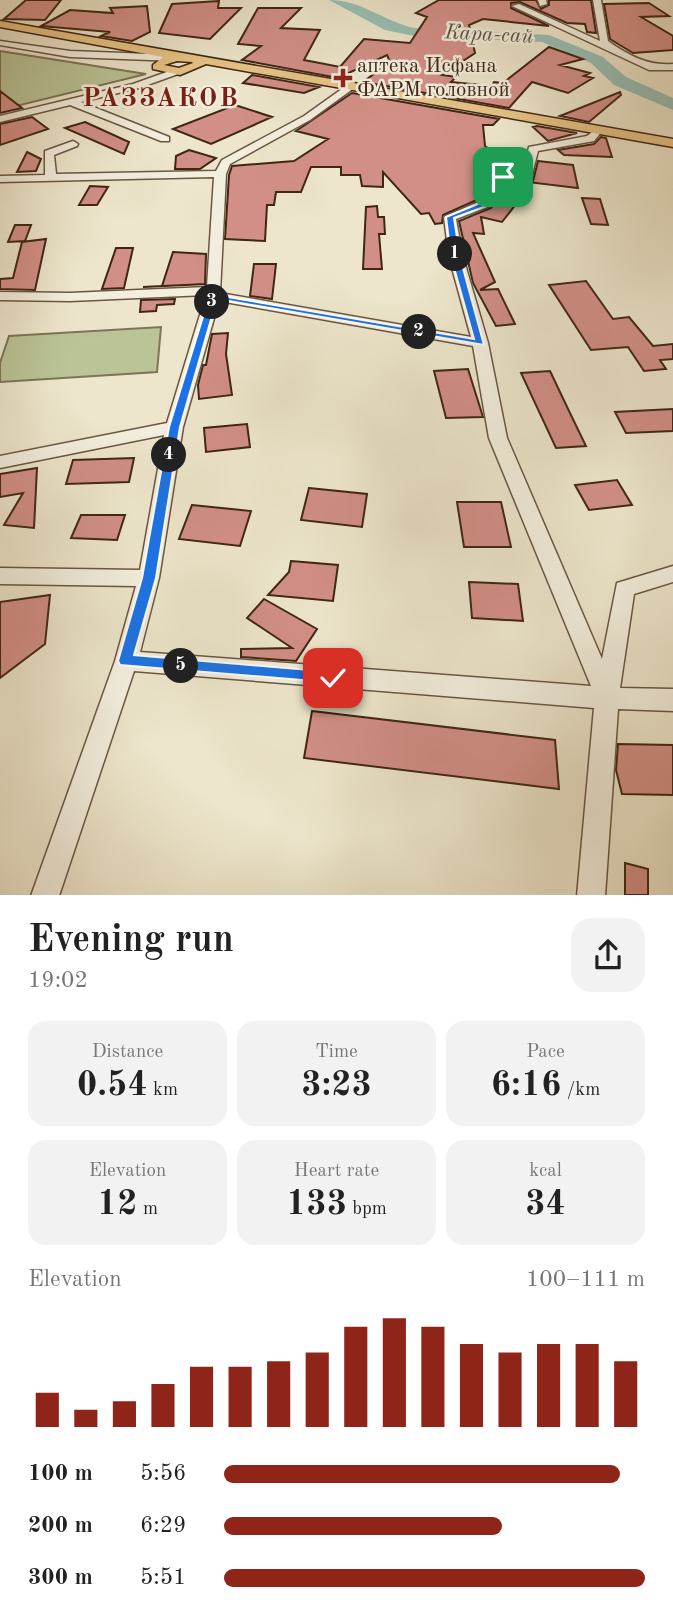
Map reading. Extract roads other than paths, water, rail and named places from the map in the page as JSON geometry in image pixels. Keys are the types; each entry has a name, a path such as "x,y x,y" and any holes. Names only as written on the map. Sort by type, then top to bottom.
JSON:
{"main road":[{"path":"0,24 349,88 673,143"},
{"path":"119,45 159,67 180,71 273,74"},
{"path":"159,67 185,58 200,64 180,71"}],"street":[{"path":"597,0 604,43 652,68"},
{"path":"516,6 652,68 673,67"},
{"path":"0,45 70,54 185,58"},
{"path":"0,45 159,67"},
{"path":"0,119 136,86 180,71"},
{"path":"44,895 125,661 149,578 174,427 213,293 220,174 226,162 307,118 349,88"},
{"path":"72,102 165,139"},
{"path":"598,130 590,138 533,149 527,177 500,178 486,204 450,217 456,257 480,343 498,438 607,698"},
{"path":"51,178 49,153 73,144"},
{"path":"0,179 220,174"},
{"path":"0,296 213,293 480,343"},
{"path":"0,462 174,427"},
{"path":"591,895 607,698 624,589 673,574"},
{"path":"0,576 149,578"},
{"path":"125,661 607,698 673,700"}],"waterway":[{"name":"Кара-сай","path":"336,0 365,11 390,27 414,32 544,38 597,60 620,81 673,105"}],"place":[{"name":"аптека Исфана ФАРМ головной","path":"343,78"}],"district":[{"name":"РАЗЗАКОВ","path":"161,99"}]}
